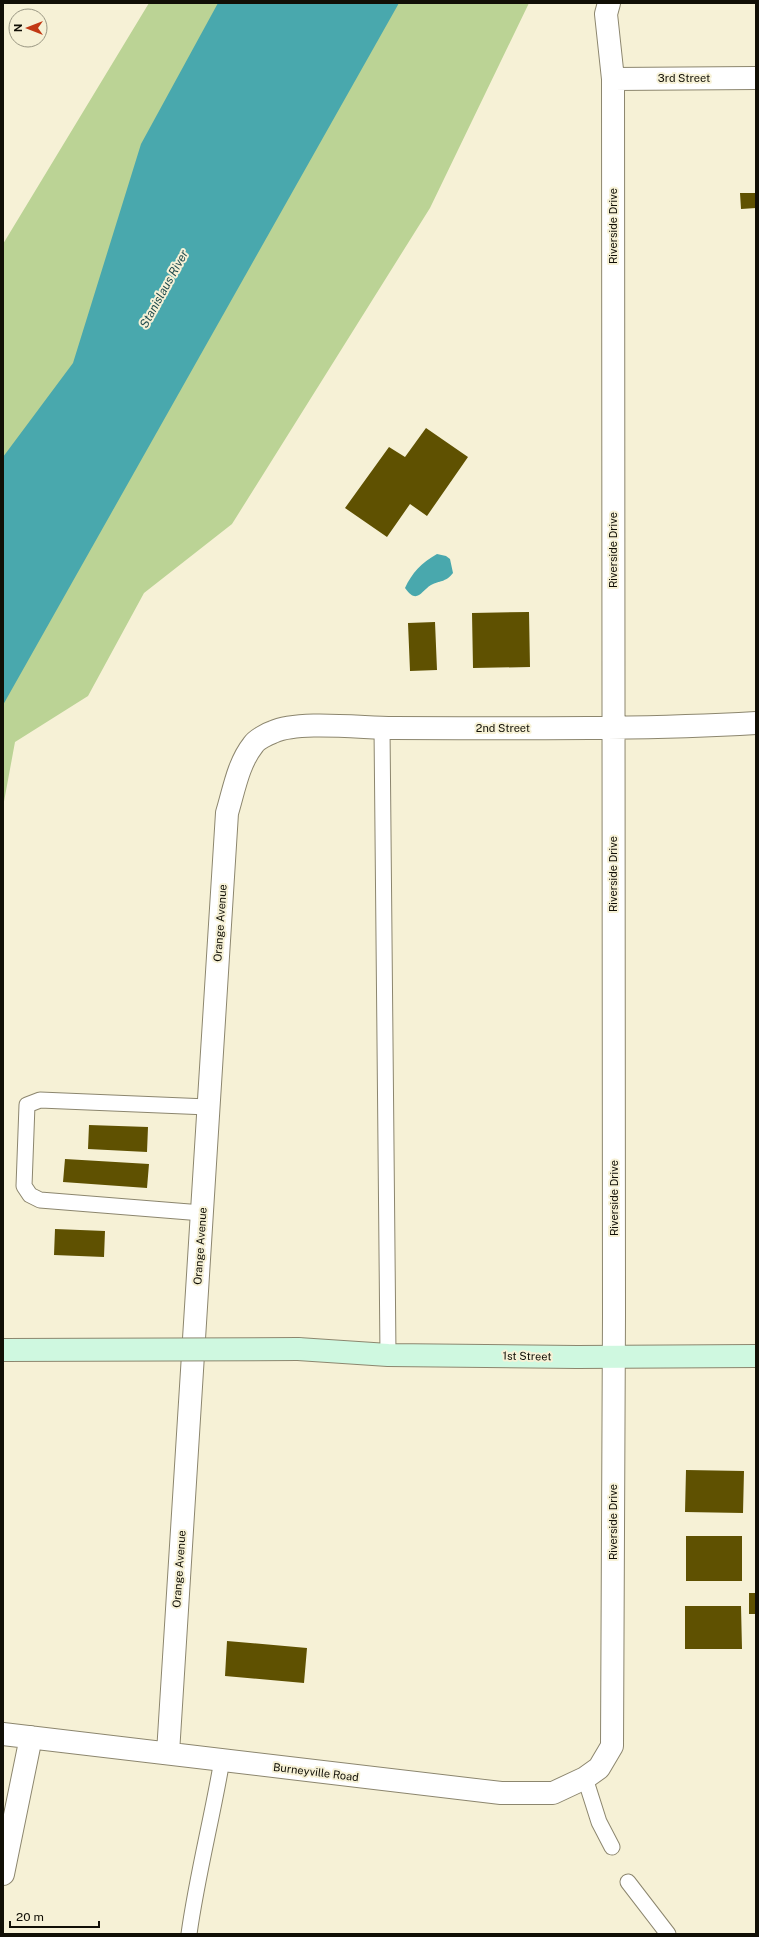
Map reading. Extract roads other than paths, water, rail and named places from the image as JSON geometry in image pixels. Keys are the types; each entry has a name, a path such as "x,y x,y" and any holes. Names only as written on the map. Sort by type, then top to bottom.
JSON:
{"main road":[{"name":"1st Street","path":"3,1350 298,1349 388,1355 756,1356"}],"street":[{"name":"Riverside Drive","path":"609,3 606,14 613,79 614,1356 612,1746"},
{"name":"3rd Street","path":"613,79 756,78"},
{"name":"2nd Street","path":"253,744 274,731 305,726 382,728 666,728 756,723"},
{"name":"Orange Avenue","path":"168,1753 228,812 241,766 253,744"},
{"name":"Burneyville Road","path":"3,1734 501,1793 552,1793 584,1778 599,1768 612,1746"},
{"path":"3,1874 32,1737"}],"lane":[{"path":"382,728 388,1355"},
{"path":"202,1213 40,1200 30,1195 24,1186 27,1105 40,1100 208,1107"},
{"path":"189,1934 193,1903 214,1807 222,1760"},
{"path":"584,1778 599,1822 612,1847"},
{"path":"628,1882 668,1934"}],"water":[{"name":"Stanislaus River","path":"218,3 399,3 3,705 3,457 73,363 141,144"},
{"path":"437,554 446,556 450,559 453,573 445,580 434,583 419,595 413,596 405,588 414,573 426,561"}]}
